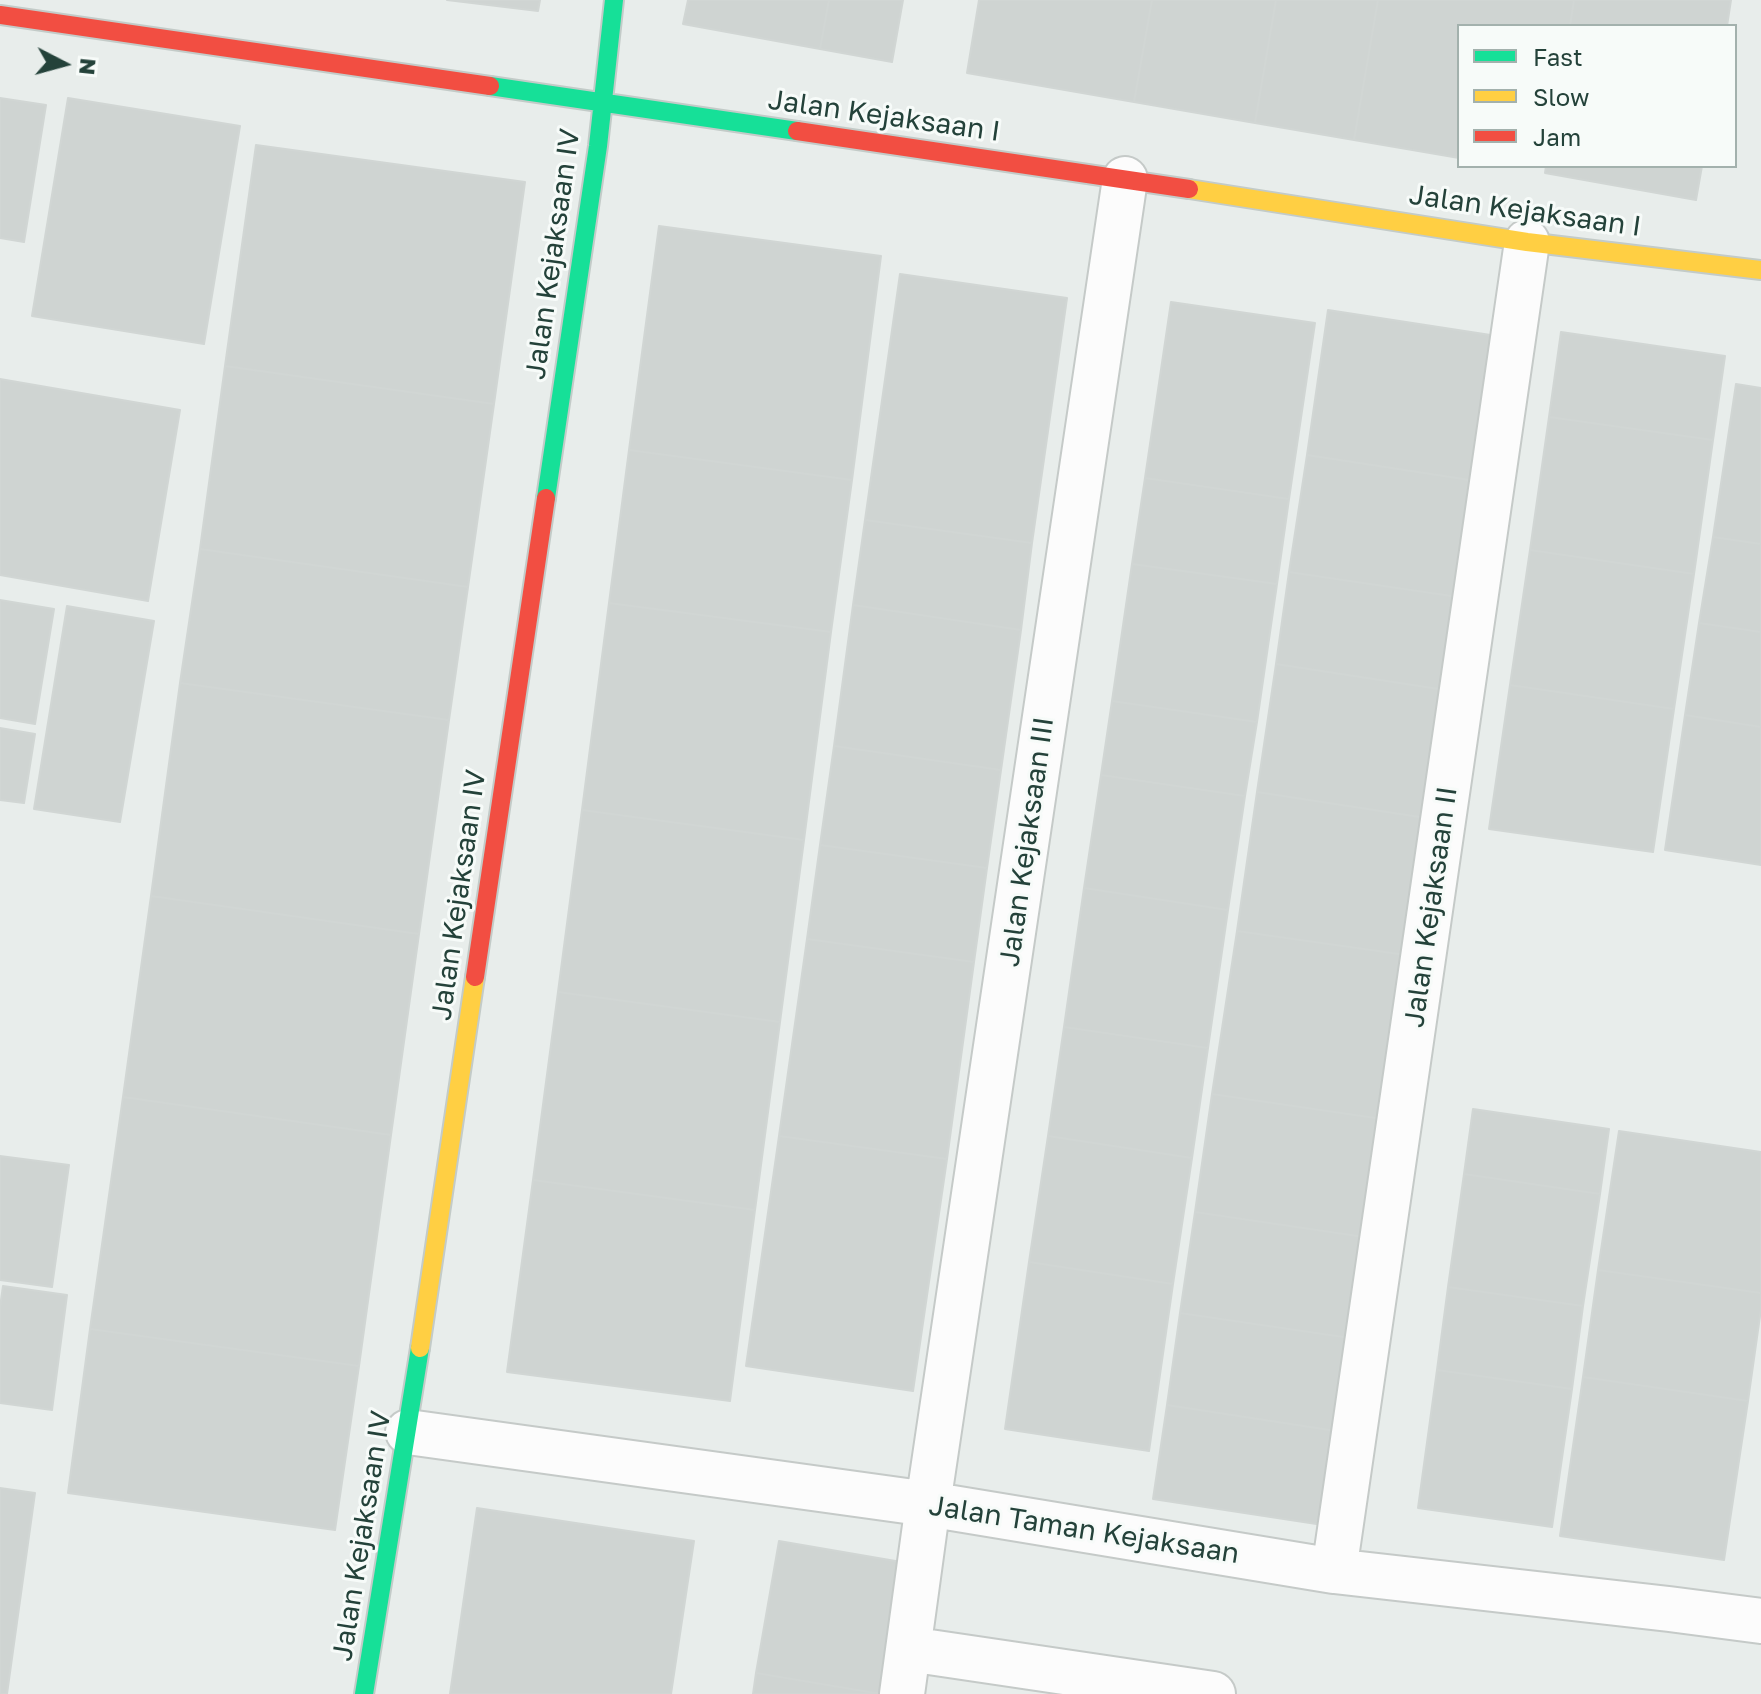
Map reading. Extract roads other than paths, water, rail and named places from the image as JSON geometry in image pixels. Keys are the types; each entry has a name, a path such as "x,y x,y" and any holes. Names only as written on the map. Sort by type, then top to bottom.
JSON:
{"street":[{"name":"Jalan Kejaksaan IV","path":"364,1694 408,1432 598,146 614,0"},
{"name":"Jalan Kejaksaan I","path":"0,15 1125,179 1527,242 1761,270"},
{"name":"Jalan Kejaksaan III","path":"902,1694 1125,179"},
{"name":"Jalan Kejaksaan II","path":"1334,1571 1527,242"},
{"name":"Jalan Taman Kejaksaan","path":"408,1432 928,1504 1334,1571 1761,1621"},
{"path":"909,1649 1213,1694"}]}
